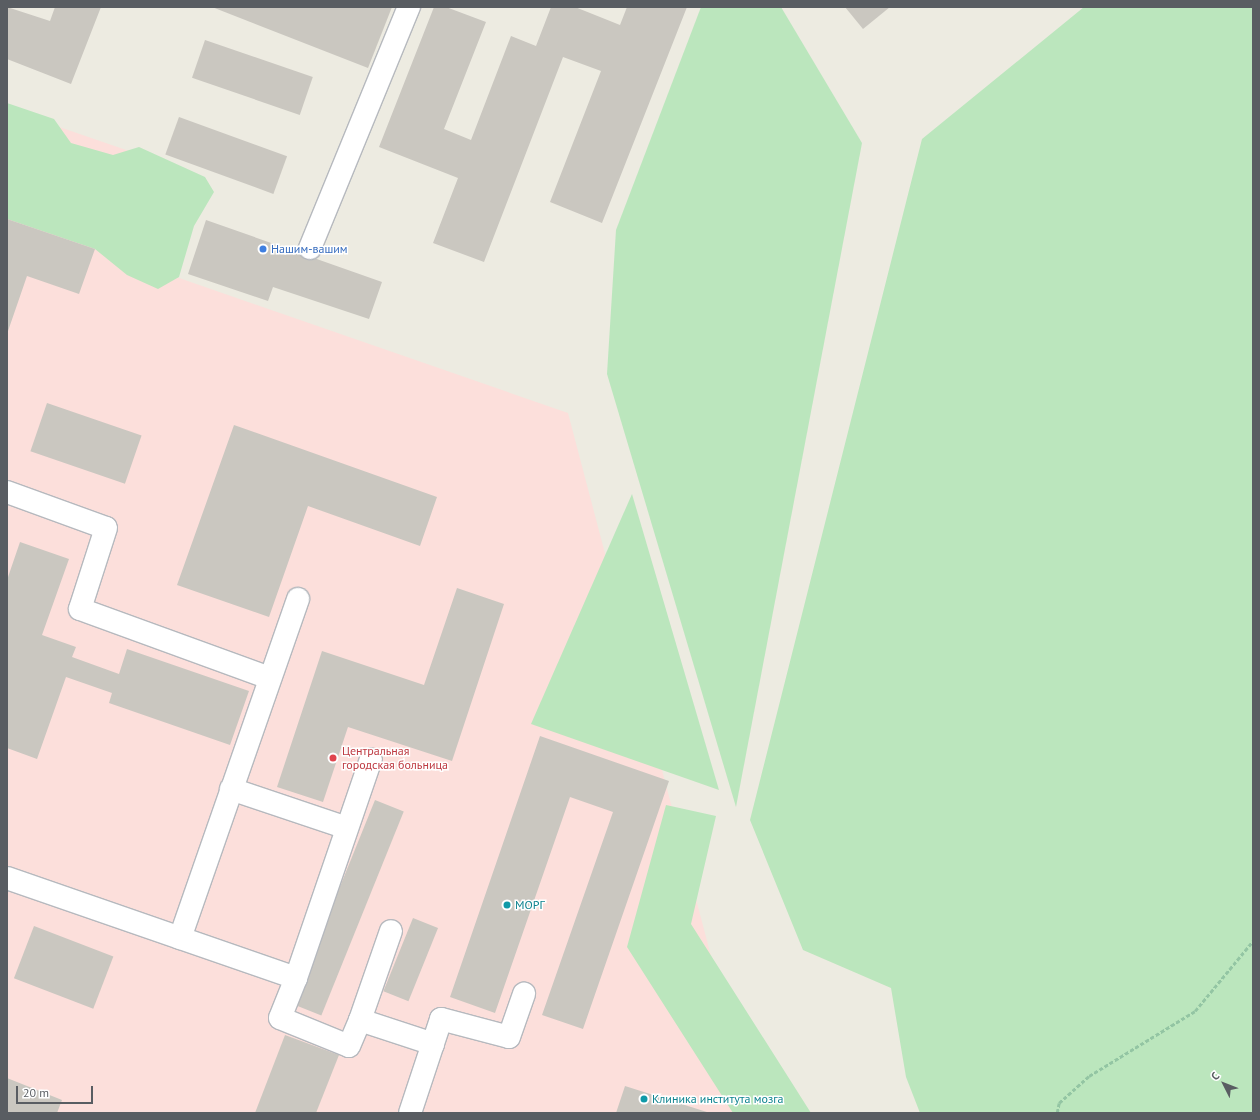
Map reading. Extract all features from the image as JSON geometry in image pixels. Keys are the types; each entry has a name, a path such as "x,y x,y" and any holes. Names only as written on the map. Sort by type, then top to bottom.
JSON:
{"lane":[{"path":"310,248 410,7"},
{"path":"7,492 106,528 80,609 270,678"},
{"path":"180,938 298,600"},
{"path":"371,760 296,978 280,1018 349,1046 360,1020 391,931"},
{"path":"231,789 347,828"},
{"path":"7,878 296,978"},
{"path":"410,1113 441,1019 509,1038 524,994"},
{"path":"360,1020 433,1044"}],"path":[{"path":"1057,1113 1058,1103 1090,1076 1195,1011 1253,941"}],"shaded area":[{"name":"Центральная городская больница","path":"7,109 193,173 159,271 568,413 750,1104 747,1113 7,1113"}],"green space":[{"path":"701,7 781,7 862,143 736,807 607,374 616,230"},
{"path":"1084,7 1253,7 1253,1113 920,1113 906,1077 891,988 803,950 750,820 922,139"},
{"path":"7,103 54,119 71,143 113,155 139,147 205,177 214,192 194,226 179,277 158,289 127,275 95,249 7,219"},
{"path":"632,494 719,790 531,724"},
{"path":"666,805 716,816 691,924 811,1113 733,1113 627,947"}],"building":[{"path":"7,7 50,21 55,7 101,7 71,84 7,59"},
{"path":"212,7 392,7 368,68"},
{"path":"434,7 446,7 486,22 444,129 471,140 511,36 536,46 551,7 575,7 620,25 627,7 687,7 602,223 550,202 601,71 563,57 484,262 433,243 458,178 379,147"},
{"path":"845,7 890,7 863,29"},
{"path":"205,40 313,77 300,115 192,78"},
{"path":"179,117 287,156 273,194 165,155"},
{"path":"7,219 95,249 79,294 27,276 7,334"},
{"path":"206,220 382,282 369,319 273,287 268,301 188,274"},
{"path":"47,403 142,436 125,484 30,451"},
{"path":"234,425 437,497 420,546 308,506 269,617 177,585"},
{"path":"20,542 69,559 42,635 76,647 72,657 119,674 127,649 249,691 230,745 109,703 112,693 66,677 37,759 7,748 7,580"},
{"path":"457,588 504,604 452,761 348,727 323,802 277,787 322,651 424,685"},
{"name":"МОРГ","path":"540,736 669,781 583,1029 542,1015 613,812 570,797 495,1013 450,997"},
{"path":"375,800 404,812 321,1016 293,1004"},
{"path":"413,918 438,928 408,1001 383,991"},
{"path":"34,926 113,956 93,1009 14,978"},
{"path":"285,1035 339,1055 316,1113 255,1113"},
{"path":"7,1078 62,1100 57,1113 7,1113"},
{"name":"Клиника института мозга","path":"625,1086 710,1113 616,1113"}],"place":[{"name":"Нашим-вашим","path":"263,249"},
{"name":"Центральная городская больница","path":"333,758"},
{"name":"МОРГ","path":"507,905"},
{"name":"Клиника института мозга","path":"644,1099"}]}
